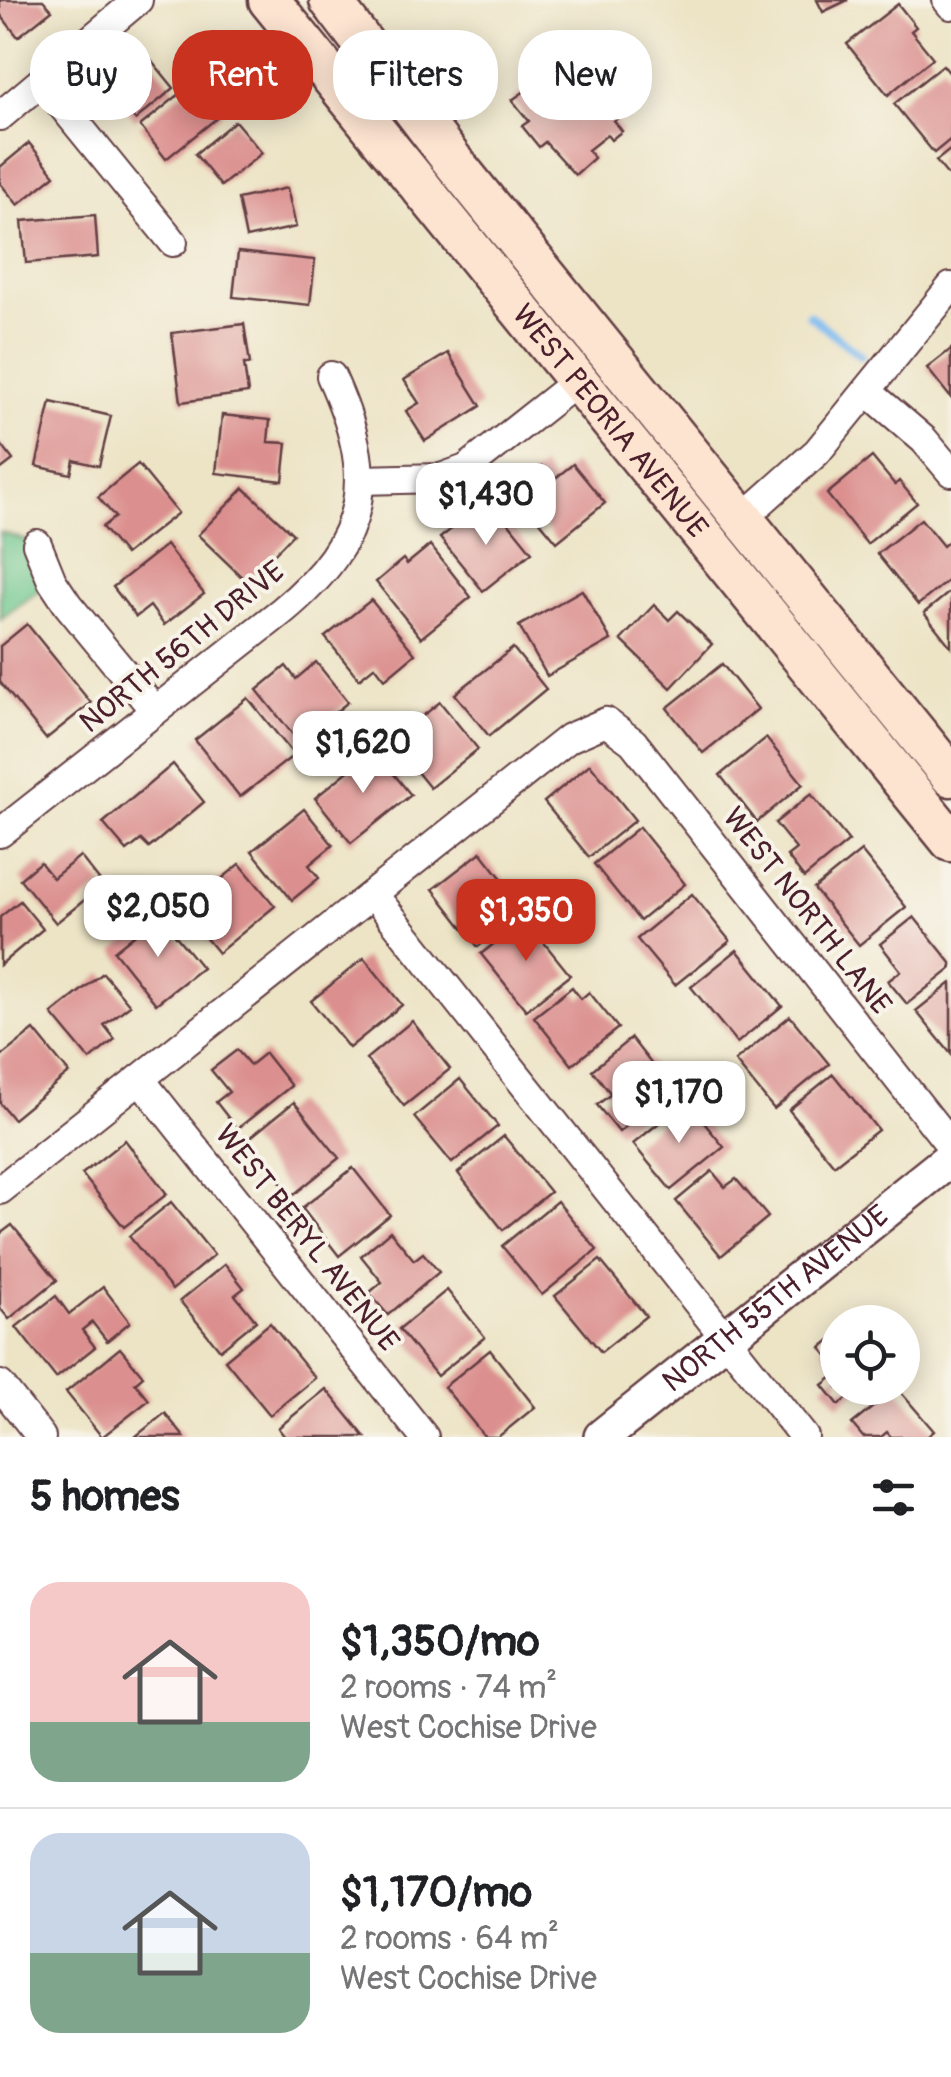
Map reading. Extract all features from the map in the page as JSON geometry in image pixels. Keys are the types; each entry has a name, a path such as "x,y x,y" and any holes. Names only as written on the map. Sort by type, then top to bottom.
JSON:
{"main road":[{"name":"WEST PEORIA AVENUE","path":"269,0 951,841"},
{"name":"WEST PEORIA AVENUE","path":"330,0 452,160 951,776"}],"street":[{"path":"102,30 138,0"},
{"path":"0,116 30,91"},
{"path":"74,120 173,242"},
{"path":"743,518 817,452 951,287"},
{"name":"NORTH 56TH DRIVE","path":"0,833 321,576 356,511 360,480 359,452 350,418 332,376"},
{"path":"360,480 441,478 466,469 576,382"},
{"path":"868,392 924,440 951,472"},
{"path":"37,544 52,581 68,605 155,711"},
{"name":"WEST NORTH LANE","path":"373,894 569,738 606,722 632,742 951,1146"},
{"path":"0,1190 373,894 804,1437"},
{"name":"WEST BERYL AVENUE","path":"140,1079 424,1437"},
{"name":"NORTH 55TH AVENUE","path":"602,1437 951,1158"},
{"path":"0,1385 42,1437"}],"green space":[{"path":"0,532 37,544 52,581 0,619"}],"building":[{"path":"0,0 43,0 52,10 18,37 0,14"},
{"path":"817,0 848,0 823,12"},
{"path":"898,4 916,27 911,31 933,58 888,95 847,44"},
{"path":"152,61 172,86 152,106"},
{"path":"943,65 951,75 951,139 934,153 894,104"},
{"path":"172,100 172,120 214,120 166,159 140,126"},
{"path":"615,120 622,131 611,140 607,135 588,150 594,158 575,175 545,142 539,147 522,126 529,121"},
{"path":"235,121 262,153 221,186 195,154"},
{"path":"29,143 55,175 18,205 0,183 0,167"},
{"path":"951,149 951,179 936,161"},
{"path":"287,188 296,227 246,238 238,199"},
{"path":"95,215 98,257 26,263 22,221"},
{"path":"238,252 315,260 310,305 233,297"},
{"path":"244,324 250,364 244,364 248,393 181,402 172,333"},
{"path":"951,349 951,398 927,368"},
{"path":"448,353 481,406 425,441 406,411 419,403 404,380"},
{"path":"51,402 111,416 99,466 74,460 71,474 36,466"},
{"path":"222,415 270,420 268,442 287,443 283,481 216,473"},
{"path":"0,443 13,460 0,470"},
{"path":"872,457 895,485 899,481 917,503 867,544 827,494"},
{"path":"138,464 178,513 125,555 102,527 115,517 98,497"},
{"path":"573,464 605,503 557,542 514,490 542,467 553,480"},
{"path":"244,488 293,534 247,582 198,535"},
{"path":"499,511 532,552 483,591 440,538 468,516 478,528"},
{"path":"921,519 943,546 951,543 951,578 918,605 877,554"},
{"path":"166,545 204,594 164,625 150,606 136,617 113,587"},
{"path":"430,545 471,597 421,638 376,582 403,559 407,564"},
{"path":"582,590 611,640 547,676 519,626"},
{"path":"951,591 951,647 924,613"},
{"path":"371,600 415,654 385,679 375,666 359,679 325,637"},
{"path":"654,605 669,620 678,611 712,644 671,688 621,640"},
{"path":"27,624 91,703 46,739 0,682 0,646"},
{"path":"513,648 546,689 489,736 455,694"},
{"path":"316,662 348,702 299,742 257,690 286,666 296,679"},
{"path":"722,664 758,709 703,753 667,708"},
{"path":"248,698 294,755 240,797 195,740"},
{"path":"440,702 478,749 430,788 392,741"},
{"path":"766,738 803,784 757,822 720,775"},
{"path":"374,750 411,795 351,843 315,798"},
{"path":"173,764 204,802 149,848 141,840 127,851 103,823"},
{"path":"590,764 635,820 589,857 544,802"},
{"path":"811,794 849,841 804,878 787,856 796,849 775,823"},
{"path":"304,809 333,845 309,865 319,878 292,900 252,851"},
{"path":"639,827 685,884 640,921 594,864"},
{"path":"861,851 906,907 859,945 814,889"},
{"path":"481,852 510,889 502,895 518,915 478,947 433,889"},
{"path":"80,856 103,885 56,923 20,879 40,862 53,878"},
{"path":"240,864 275,906 218,953 183,910"},
{"path":"692,894 730,941 675,985 637,939"},
{"path":"20,901 43,929 0,965 0,917"},
{"path":"159,915 202,968 156,1004 114,951"},
{"path":"914,917 951,963 951,969 907,1004 888,981 901,971 880,944"},
{"path":"525,919 570,975 526,1010 481,954"},
{"path":"737,950 782,1006 737,1043 691,987"},
{"path":"364,958 402,1005 349,1048 311,1001"},
{"path":"103,973 130,1005 104,1025 115,1039 90,1060 52,1014"},
{"path":"951,983 951,1054 916,1011"},
{"path":"572,987 581,999 589,992 618,1028 572,1065 534,1017"},
{"path":"790,1016 829,1064 774,1109 735,1061"},
{"path":"412,1021 450,1069 404,1106 366,1059"},
{"path":"34,1030 69,1073 13,1119 0,1103 0,1057"},
{"path":"631,1038 672,1090 619,1132 597,1105 611,1094 592,1070"},
{"path":"237,1050 250,1065 265,1053 291,1086 237,1129 216,1102 229,1092 211,1070"},
{"path":"833,1074 878,1130 834,1165 789,1110"},
{"path":"460,1079 498,1126 452,1163 414,1117"},
{"path":"686,1101 724,1147 671,1190 633,1144"},
{"path":"294,1102 339,1158 292,1196 247,1140"},
{"path":"504,1136 550,1192 503,1230 458,1173"},
{"path":"125,1140 167,1194 124,1227 82,1174"},
{"path":"353,1168 390,1215 339,1256 302,1208"},
{"path":"712,1171 725,1187 736,1179 768,1217 721,1256 676,1201"},
{"path":"557,1201 597,1250 542,1295 502,1246"},
{"path":"171,1202 214,1255 172,1290 129,1236"},
{"path":"12,1225 57,1280 9,1319 0,1308 0,1234"},
{"path":"390,1231 414,1260 423,1253 439,1272 388,1315 369,1293 382,1282 361,1256"},
{"path":"600,1260 646,1316 601,1352 555,1296"},
{"path":"225,1264 244,1288 235,1295 256,1321 220,1350 180,1301"},
{"path":"103,1287 130,1322 107,1341 92,1322 82,1330 95,1347 56,1378 16,1327 56,1296 69,1314"},
{"path":"447,1290 485,1337 437,1376 399,1329"},
{"path":"270,1323 315,1378 270,1415 225,1360"},
{"path":"120,1348 143,1376 135,1383 149,1400 102,1437 66,1392"},
{"path":"490,1350 535,1407 498,1437 485,1437 444,1387"},
{"path":"326,1389 365,1437 285,1437 278,1428"},
{"path":"876,1405 912,1405 934,1431 927,1437 891,1437 887,1432 881,1437 863,1437 852,1424"},
{"path":"165,1413 184,1437 135,1437"}],"waterway":[{"path":"809,315 861,356"}]}
